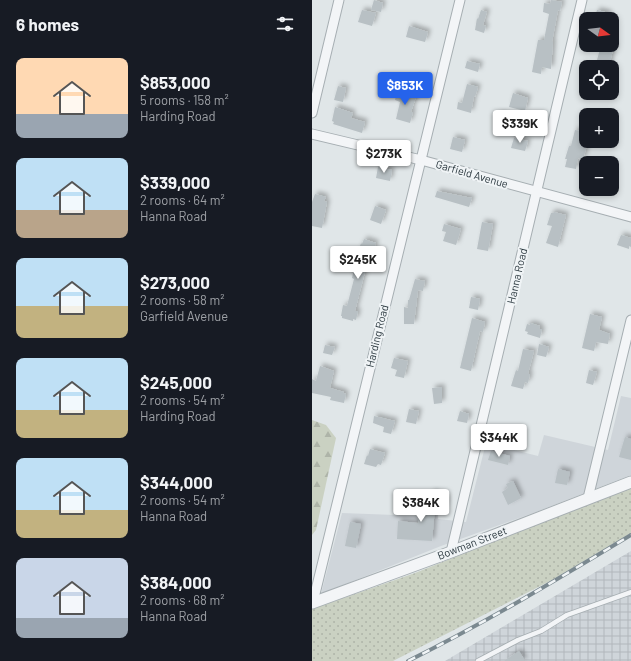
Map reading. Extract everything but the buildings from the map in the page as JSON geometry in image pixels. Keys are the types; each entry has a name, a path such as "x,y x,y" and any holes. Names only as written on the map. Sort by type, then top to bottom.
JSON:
{"street":[{"path":"312,113 339,0"},
{"name":"Harding Road","path":"312,602 460,0"},
{"name":"Hanna Road","path":"451,552 582,0"},
{"name":"Garfield Avenue","path":"312,134 421,160 631,217"},
{"path":"588,498 631,320"},
{"name":"Bowman Street","path":"312,602 451,552 631,482"}],"lane":[{"path":"478,661 518,640 541,631 567,615 631,592"}],"shaded area":[{"path":"621,396 631,398 631,475 536,512 441,546 321,594 342,513 421,516 421,514 438,515 438,519 466,522 486,443 538,456 544,435 608,450"},
{"path":"631,551 631,661 445,661"}],"green space":[{"path":"312,420 326,425 336,438 316,530 312,535"},
{"path":"631,487 631,533 552,580 393,661 312,661 312,609 415,573"}],"railway":[{"path":"408,661 493,616 631,535"}]}
